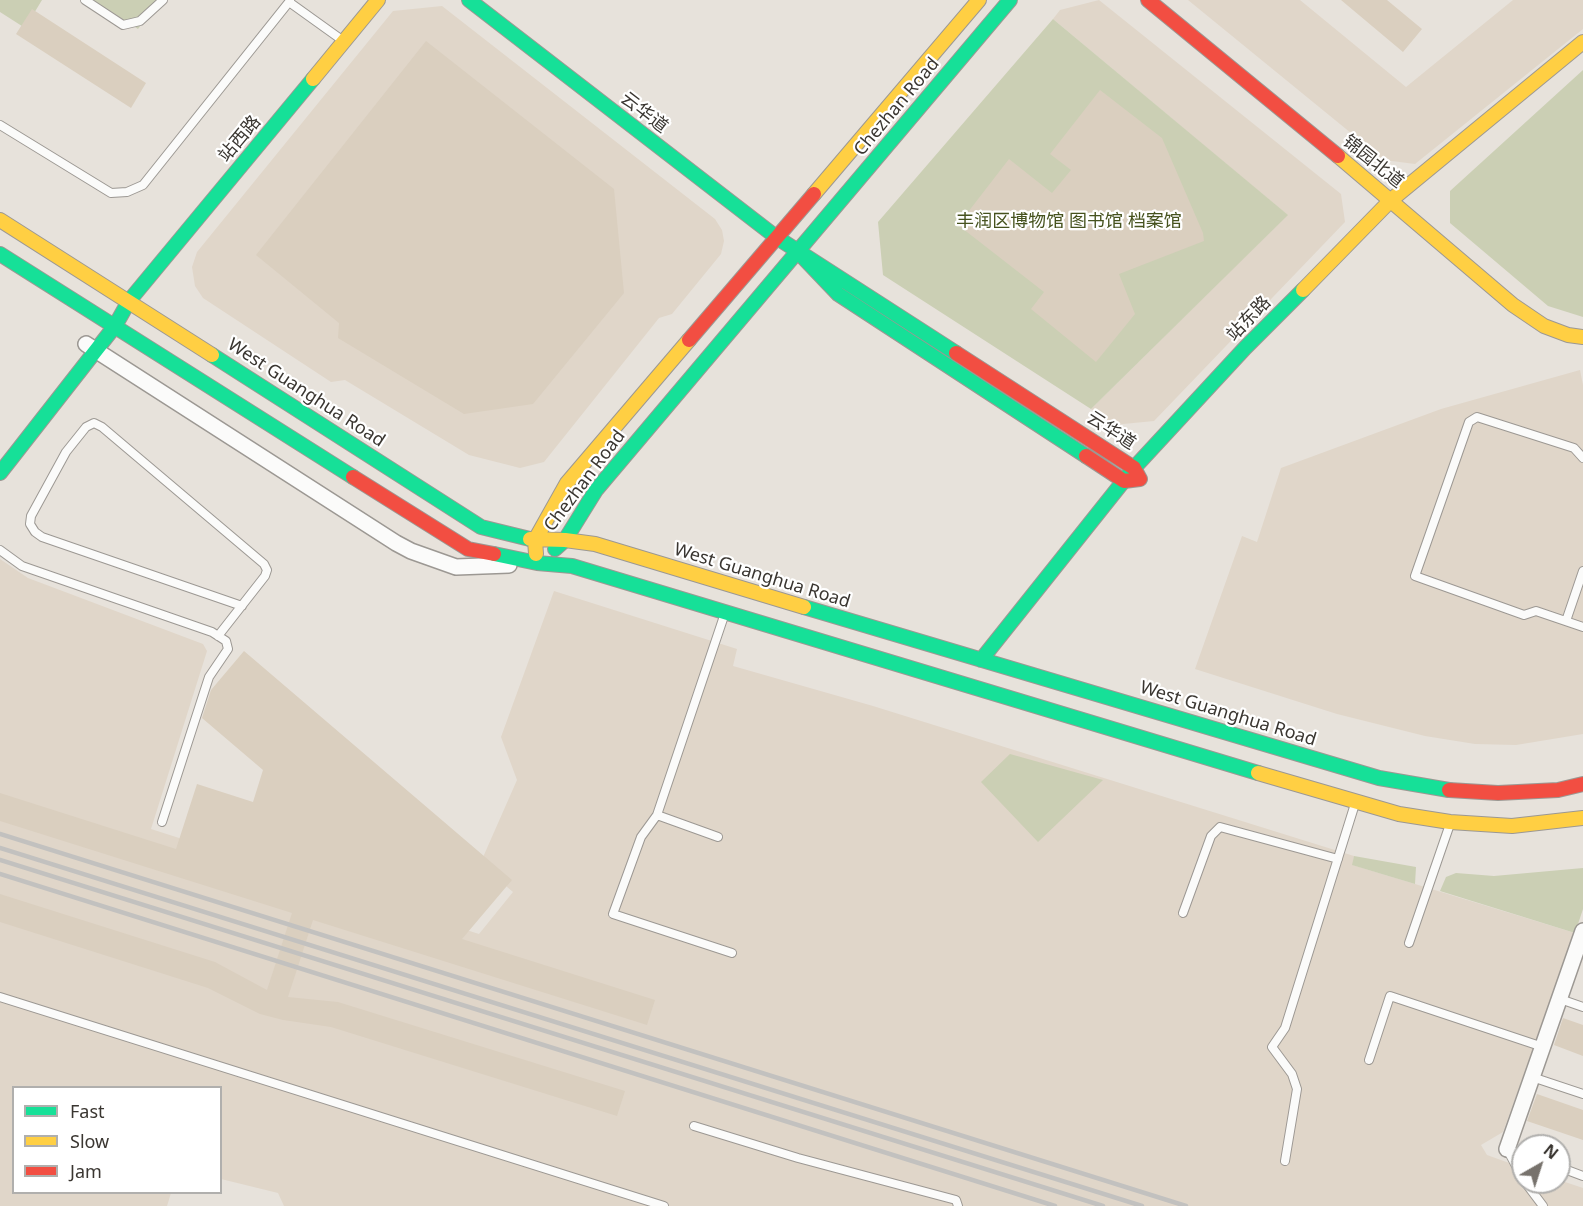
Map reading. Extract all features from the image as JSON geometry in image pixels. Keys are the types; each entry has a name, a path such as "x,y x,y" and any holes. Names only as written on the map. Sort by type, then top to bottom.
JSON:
{"main road":[{"name":"站西路","path":"0,452 91,347 378,0"},
{"name":"云华道","path":"469,0 776,237 1137,474 1124,481 838,294 798,252"},
{"name":"Chezhan Road","path":"537,563 535,540 567,483 979,0"},
{"name":"Chezhan Road","path":"537,563 565,540 596,490 1010,0"},
{"name":"锦园北道","path":"1148,0 1397,204 1513,305 1544,326 1568,335 1583,337"},
{"name":"站东路","path":"995,663 1137,474 1269,342 1397,204 1583,42"},
{"name":"站东路","path":"1397,204 1438,179"},
{"name":"West Guanghua Road","path":"0,220 481,527 535,540 565,540 595,544 1379,778 1437,789 1498,793 1558,790 1583,784"},
{"path":"0,254 468,549 537,563 572,566 1399,814 1450,822 1512,826 1583,818"},
{"name":"站西路","path":"0,473 91,347"},
{"path":"981,660 1124,481"},
{"path":"1017,669 1019,700"}],"street":[{"path":"91,347 411,551 456,567 537,563"},
{"path":"1507,1149 1583,931"}],"lane":[{"path":"85,0 123,25 140,21 163,0"},
{"path":"0,125 111,192 127,192 143,185 289,1 344,41"},
{"path":"1583,458 1574,448 1477,417 1469,422 1415,576 1524,615 1536,611 1583,627"},
{"path":"218,636 242,606 265,576 267,570 264,564 102,427 94,423 86,427 66,452 31,516 30,524 35,532 42,537 242,606"},
{"path":"0,550 22,566 212,632 226,641 228,649 209,677 162,822"},
{"path":"1566,621 1583,571"},
{"path":"726,612 657,815 641,837 613,914 732,953"},
{"path":"1285,1161 1297,1089 1292,1074 1272,1047 1285,1028 1356,802"},
{"path":"657,815 718,837"},
{"path":"1409,943 1450,822"},
{"path":"1183,913 1211,836 1220,827 1338,860"},
{"path":"1369,1060 1390,996 1543,1047"},
{"path":"0,997 663,1206"},
{"path":"1560,999 1583,1007"},
{"path":"1532,1077 1583,1094"},
{"path":"694,1126 798,1158 956,1200 958,1206"},
{"path":"1507,1149 1511,1150"},
{"path":"1507,1149 1511,1157"},
{"path":"1534,1194 1543,1206"}],"shaded area":[{"path":"1099,0 1341,194 1345,222 1154,421 1113,425 1091,409 1287,215 1053,19 1060,10"},
{"path":"1188,0 1300,0 1406,87 1513,0 1583,0 1583,29 1415,164 1384,160"},
{"path":"442,6 715,219 722,230 724,241 721,254 672,314 659,318 544,462 520,468 469,455 345,380 331,382 203,298 195,286 192,267 197,252 393,11"},
{"path":"1580,370 1583,385 1583,734 1516,745 1475,744 1425,736 1337,714 1195,669 1242,536 1257,542 1281,468 1441,409"},
{"path":"0,559 28,578 203,644 207,651 151,829 479,934 513,892 480,864 517,780 501,737 554,591 737,649 733,666 873,706 1354,856 1353,865 1575,933 1503,1132 1481,1145 1487,1155 1511,1164 1511,1194 1571,1194 1571,1184 1583,1188 1583,1206 284,1206 278,1193 222,1179 222,1086 12,1086 12,1194 171,1194 167,1206 0,1206"}],"green space":[{"path":"0,0 42,0 25,28 0,12"},
{"path":"93,0 160,0 138,29"},
{"name":"丰润区博物馆 图书馆 档案馆","path":"1053,19 1288,215 1091,409 883,275 878,222"},
{"path":"1583,70 1583,317 1548,306 1450,223 1450,191"},
{"path":"1010,754 1103,780 1038,842 981,782"},
{"path":"1354,856 1416,867 1415,884 1352,865"},
{"path":"1583,868 1583,909 1575,933 1440,891 1446,877 1456,873 1494,876"}],"building":[{"path":"1341,0 1387,0 1422,29 1403,52"},
{"path":"32,9 146,83 131,108 16,34"},
{"path":"426,41 614,189 624,293 533,404 464,414 338,338 339,323 256,255"},
{"path":"1100,90 1162,138 1203,233 1204,241 1119,274 1135,314 1096,362 1031,309 1044,292 958,225 1009,159 1052,193 1071,170 1050,154"},
{"path":"244,651 512,880 462,939 655,1000 647,1025 313,920 288,997 338,1002 625,1091 617,1116 331,1027 260,1014 208,988 0,922 0,894 215,962 267,990 292,913 0,821 0,793 176,849 197,784 253,802 263,770 202,718 211,690"},
{"path":"1563,1018 1583,1025 1583,1056 1554,1045"},
{"path":"1537,1094 1583,1110 1583,1140 1571,1134 1527,1121"}],"railway":[{"path":"0,834 1186,1206"},
{"path":"0,848 1142,1206"},
{"path":"0,860 1103,1206"},
{"path":"0,874 1055,1206"}],"traffic: fast":[{"path":"469,0 776,237 956,353"},
{"path":"555,549 565,540 596,490 1010,0"},
{"path":"0,473 115,326 129,301 313,79"},
{"path":"798,252 838,294 1086,456"},
{"path":"0,254 353,477"},
{"path":"981,660 1134,468 1245,348 1303,290"},
{"path":"212,355 481,527 530,539"},
{"path":"494,554 537,563 572,566 1258,773"},
{"path":"804,607 1379,778 1449,790"}],"traffic: slow":[{"path":"313,79 378,0"},
{"path":"814,194 979,0"},
{"path":"1303,290 1391,200 1583,42"},
{"path":"1338,156 1513,305 1544,326 1568,335 1583,337"},
{"path":"0,220 212,355"},
{"path":"536,554 535,540 567,483 689,340"},
{"path":"530,539 595,544 804,607"},
{"path":"1258,773 1399,814 1450,822 1512,826 1583,818"}],"traffic: jam":[{"path":"1148,0 1338,156"},
{"path":"689,340 814,194"},
{"path":"956,353 1134,468 1140,479 1124,481 1086,456"},
{"path":"353,477 468,549 494,554"},
{"path":"1449,790 1498,793 1558,790 1583,784"}]}
